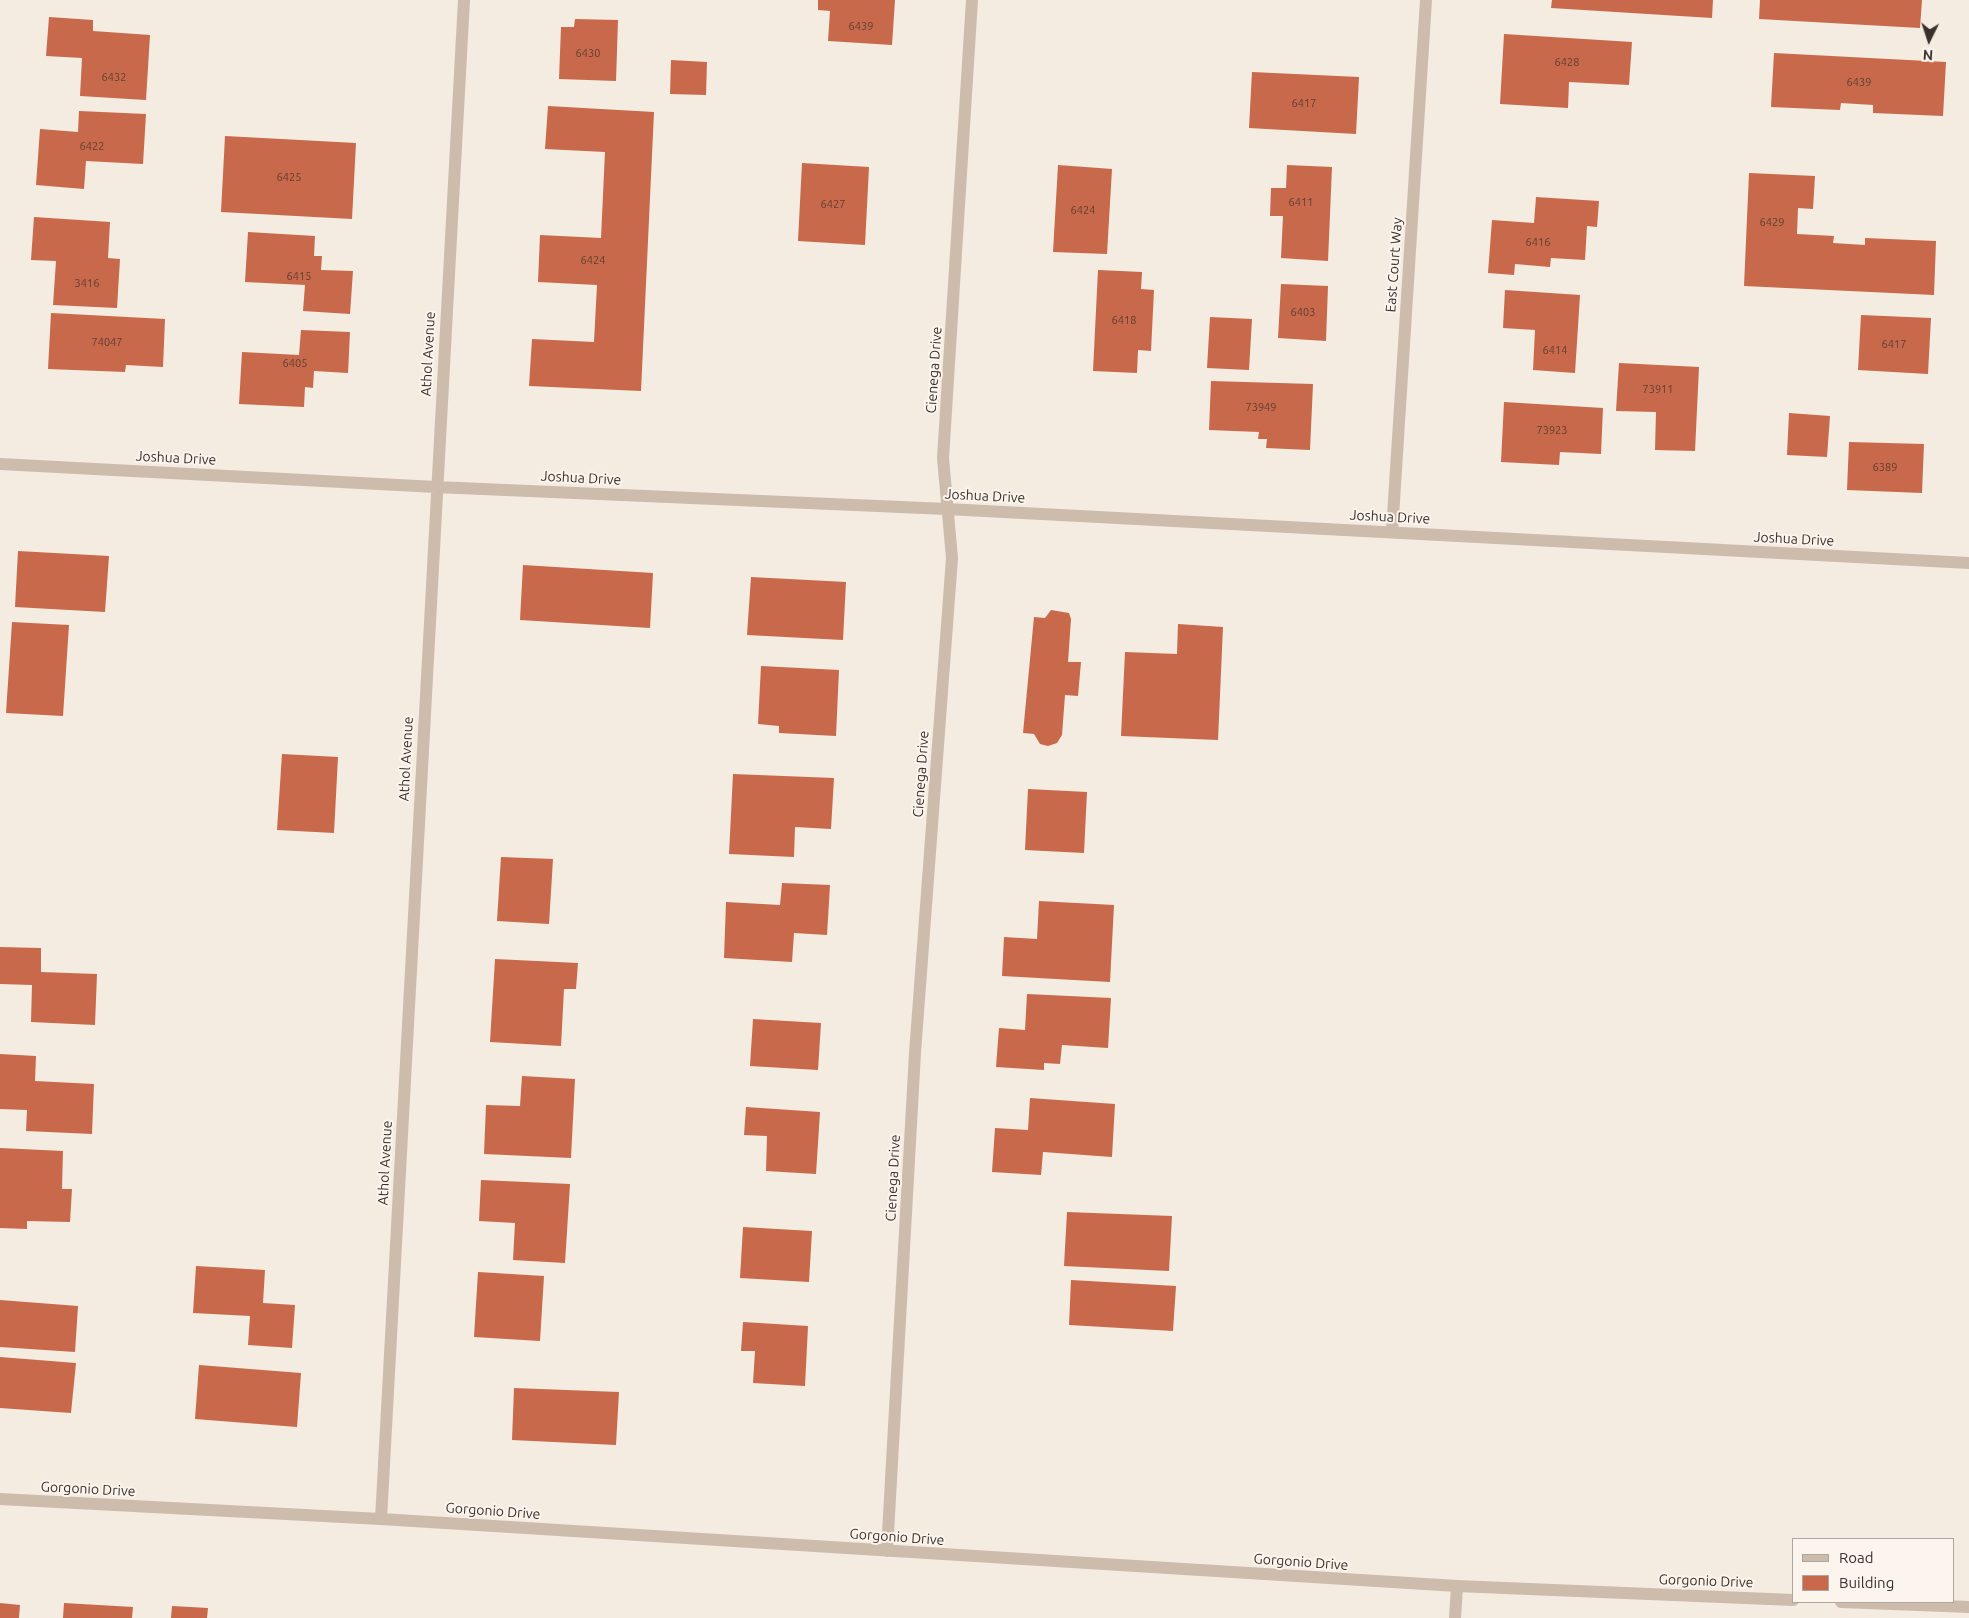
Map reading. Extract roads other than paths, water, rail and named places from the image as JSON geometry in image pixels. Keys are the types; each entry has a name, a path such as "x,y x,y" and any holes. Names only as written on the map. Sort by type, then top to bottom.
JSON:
{"street":[{"name":"Athol Avenue","path":"381,1519 464,0"},
{"name":"Cienega Drive","path":"887,1551 915,1053 952,558 943,458 972,0"},
{"name":"East Court Way","path":"1392,532 1426,0"},
{"name":"Joshua Drive","path":"0,464 436,487 947,509 1969,563"},
{"name":"Gorgonio Drive","path":"0,1500 381,1519 1457,1586 1792,1600"},
{"path":"1455,1618 1457,1586"},
{"path":"1867,1603 1969,1607"}]}
